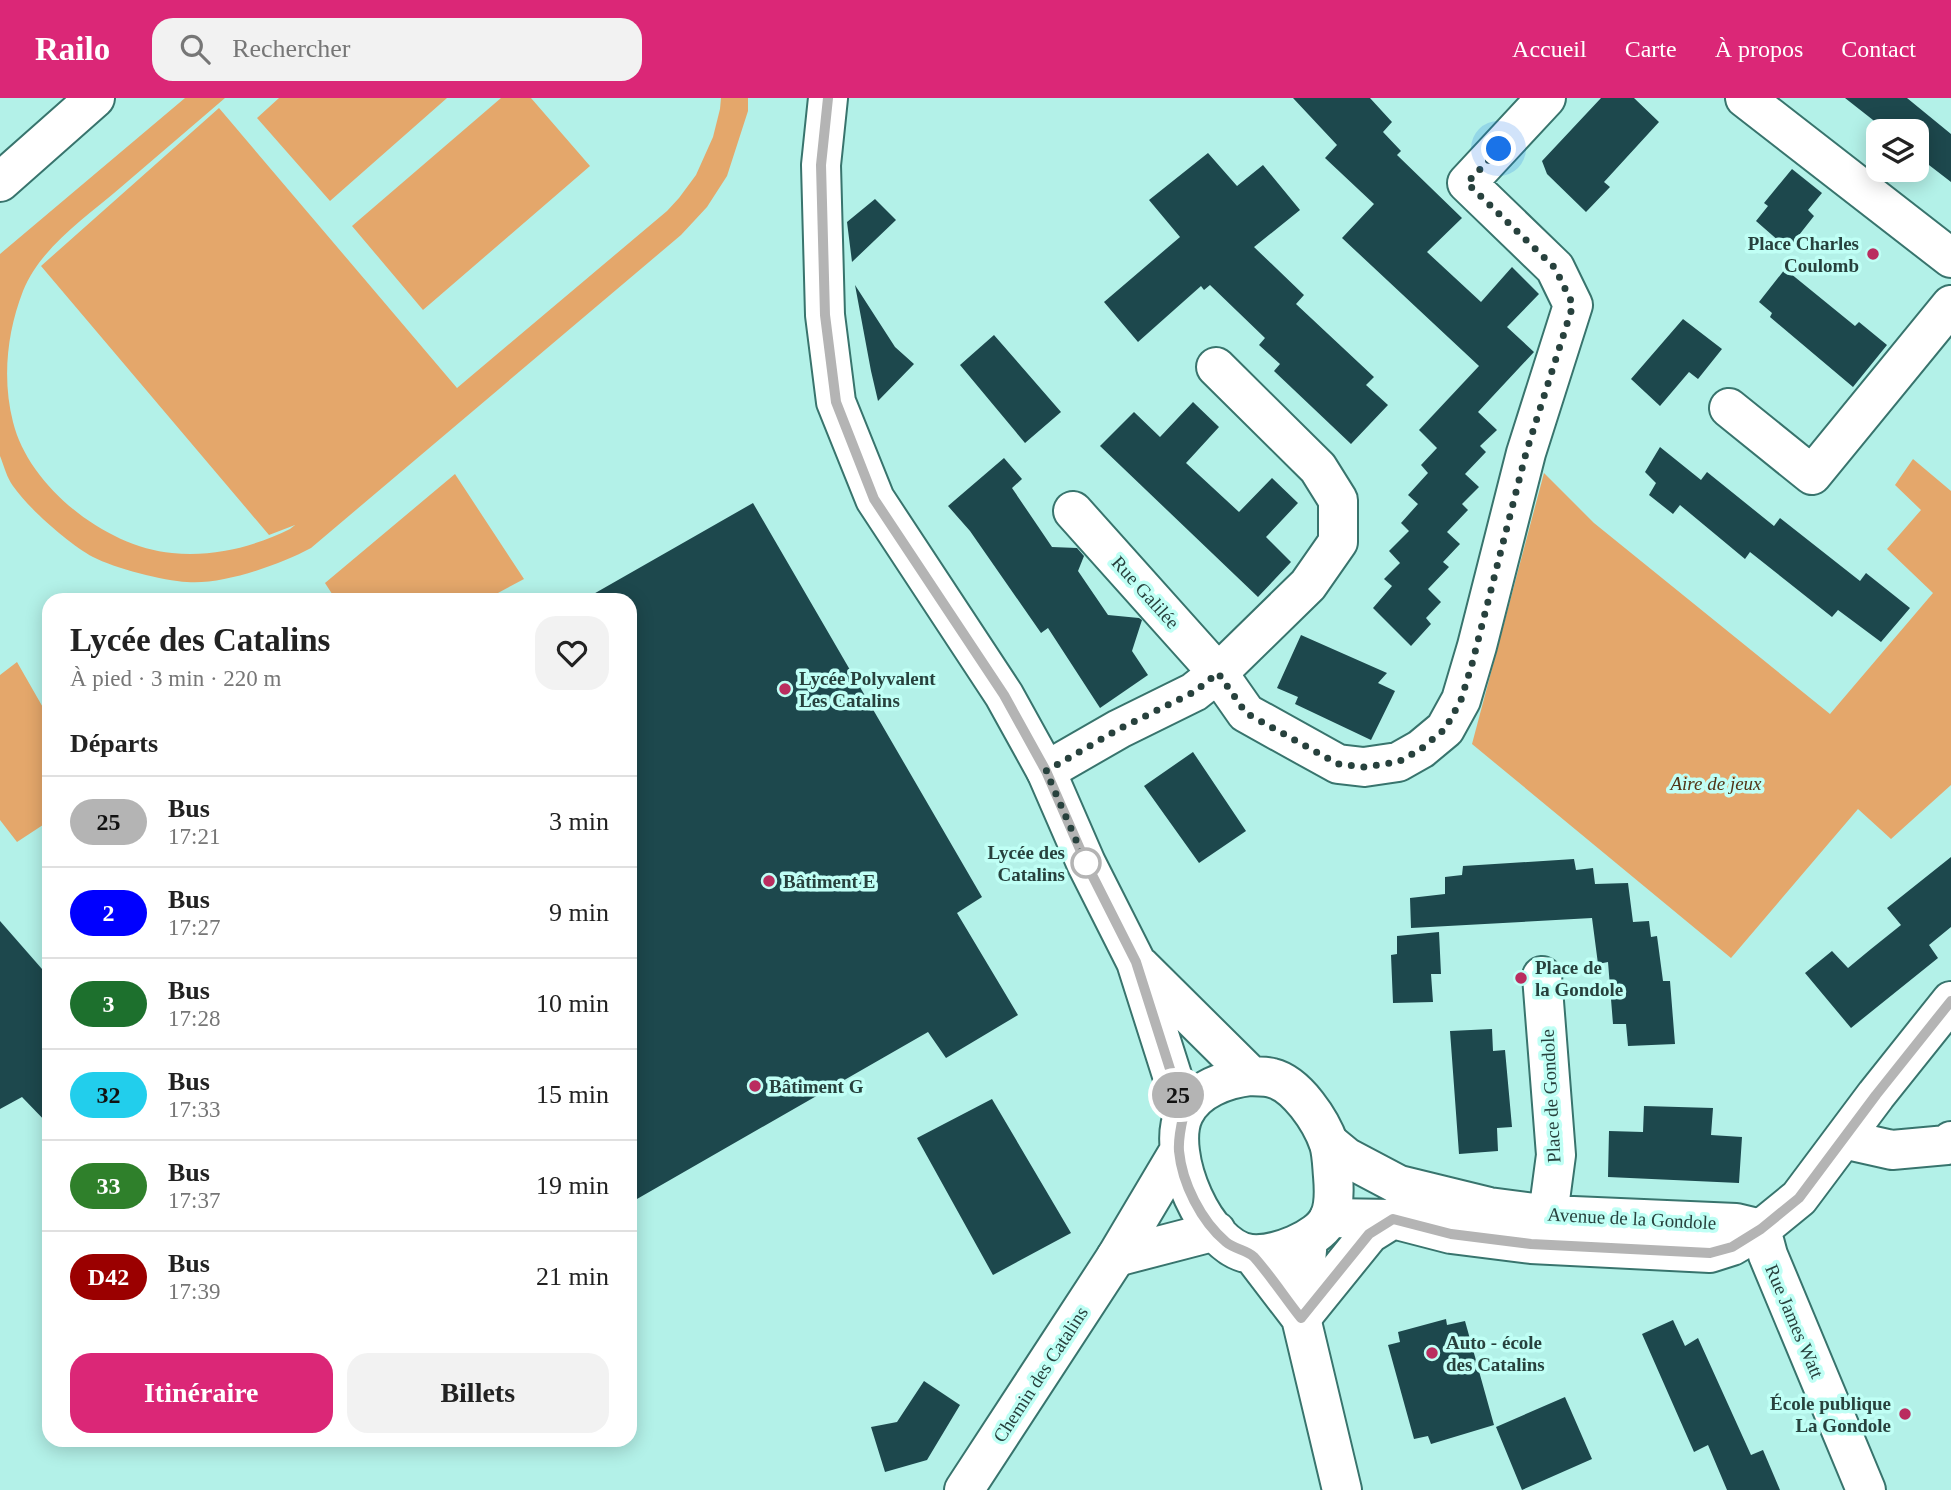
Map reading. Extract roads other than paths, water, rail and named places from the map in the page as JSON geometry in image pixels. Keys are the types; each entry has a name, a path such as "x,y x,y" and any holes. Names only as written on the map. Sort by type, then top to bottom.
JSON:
{"street":[{"path":"0,182 95,98"},
{"path":"828,98 821,165 825,315 836,402 874,499 1004,695 1046,771 1086,863 1136,962 1184,1113 1179,1151 1185,1177 1205,1219 1237,1250 1252,1254 1282,1250 1318,1229"},
{"name":"Rue Galilée","path":"1073,511 1218,673 1246,713 1338,764 1364,767 1398,762 1421,749 1445,729 1461,700 1526,453 1573,305 1555,268 1467,183 1546,98"},
{"path":"1745,98 1951,258"},
{"path":"1729,408 1812,475 1951,305"},
{"path":"1046,771 1119,729 1194,692 1218,673 1308,584 1338,542 1338,500 1318,468 1216,367"},
{"path":"1136,962 1251,1076"},
{"name":"Place de Gondole","path":"1542,976 1556,1154 1550,1215"},
{"path":"1761,1229 1799,1198 1951,1001"},
{"path":"1184,1113 1215,1085 1233,1078 1251,1076 1274,1078 1298,1093 1314,1114 1329,1143 1334,1191 1318,1229 1301,1318"},
{"path":"1843,1139 1892,1150 1947,1144 1951,1141"},
{"name":"Avenue de la Gondole","path":"1329,1143 1346,1157 1399,1185 1489,1207 1550,1215 1736,1223 1761,1229"},
{"name":"Chemin des Catalins","path":"964,1490 1116,1258 1179,1151"},
{"path":"1301,1318 1369,1234 1393,1219"},
{"name":"Avenue de la Gondole","path":"1318,1229 1393,1219 1451,1234 1531,1244 1710,1253 1732,1247 1761,1229"},
{"name":"Rue James Watt","path":"1761,1229 1768,1255 1866,1490"},
{"path":"1116,1258 1216,1231"},
{"path":"1252,1254 1301,1318 1342,1490"}],"place":[{"name":"Place Charles Coulomb","path":"1873,254"},
{"name":"Lycée Polyvalent Les Catalins","path":"785,689"},
{"name":"Lycée des Catalins","path":"1086,863"},
{"name":"Bâtiment E","path":"769,881"},
{"name":"Place de la Gondole","path":"1521,978"},
{"name":"Bâtiment G","path":"755,1086"},
{"name":"Auto - école des Catalins","path":"1432,1353"},
{"name":"École publique La Gondole","path":"1905,1414"}],"park label":[{"name":"Aire de jeux","path":"1716,783"}]}
